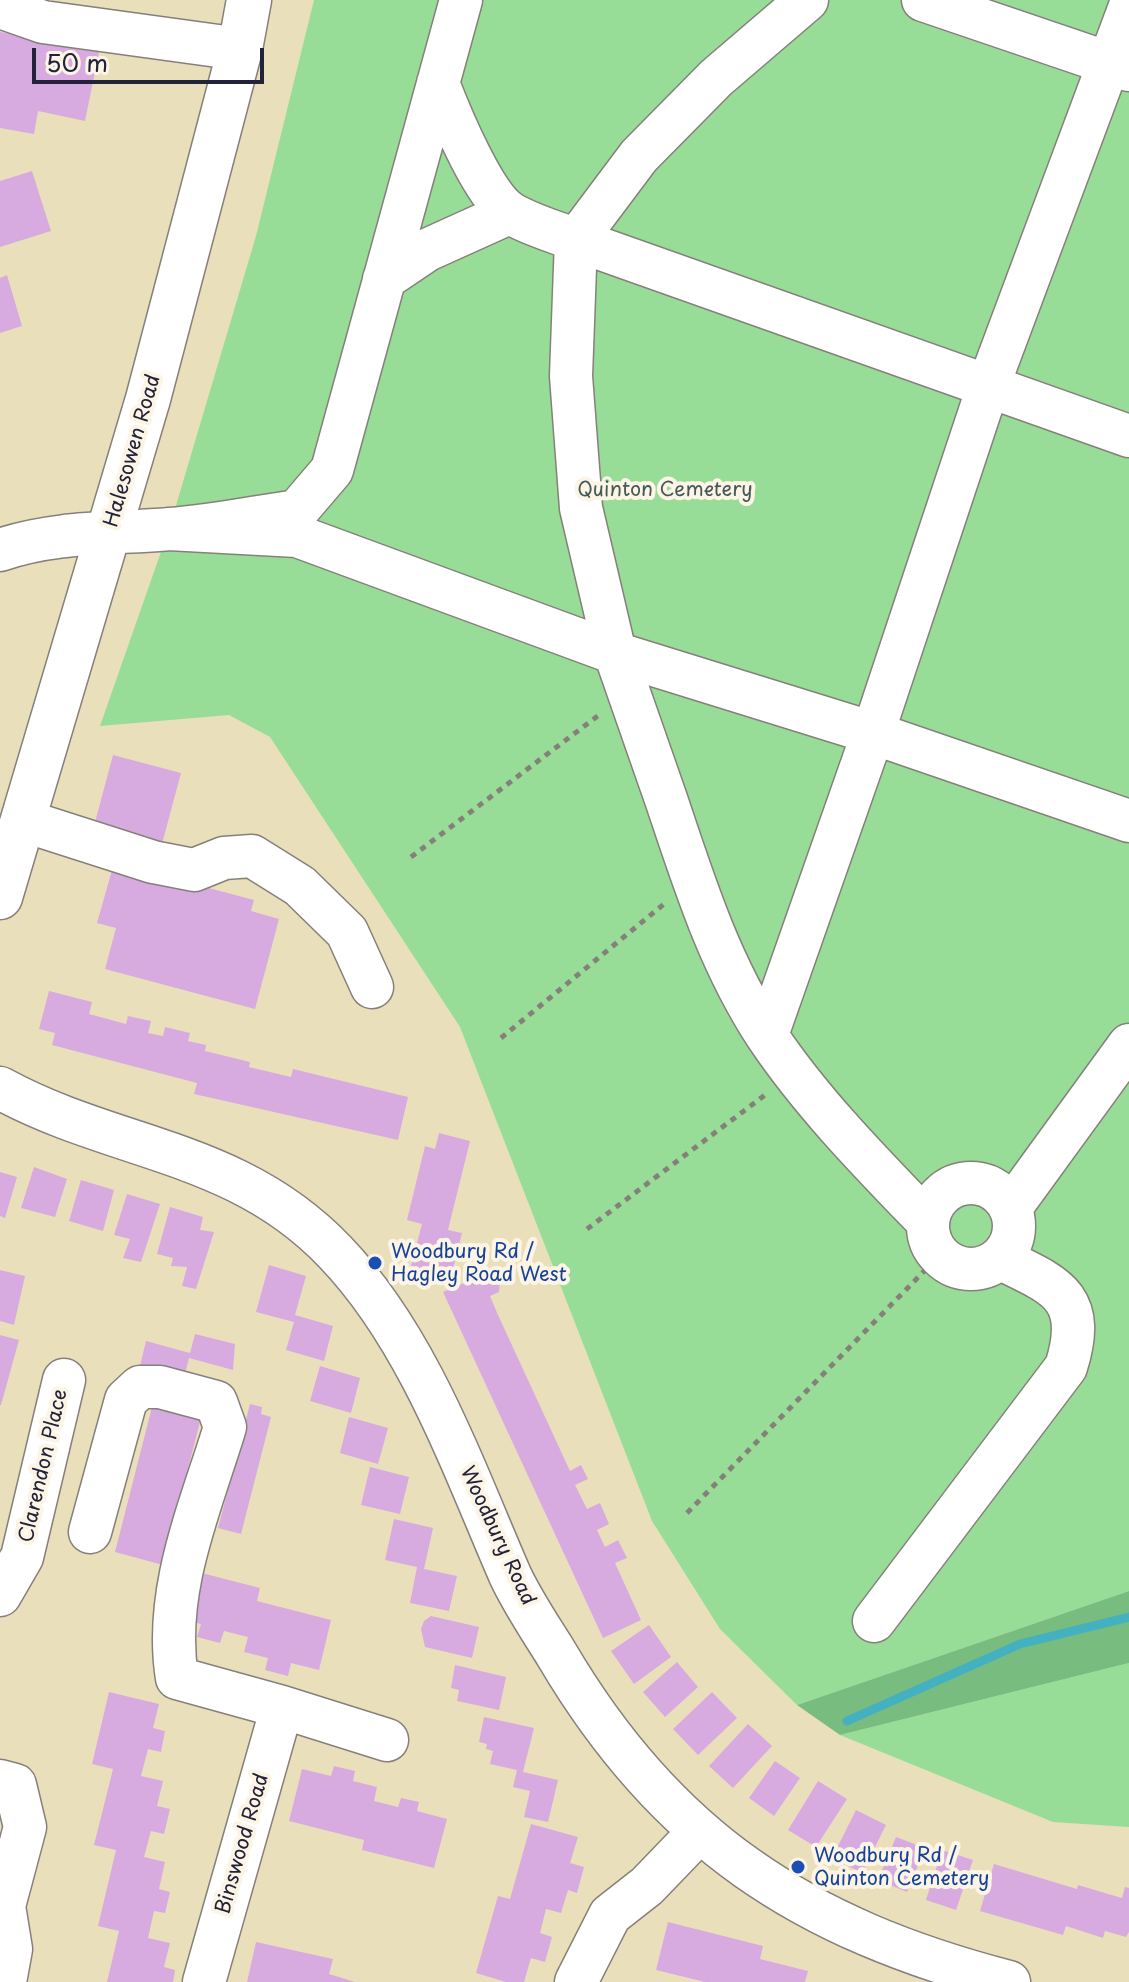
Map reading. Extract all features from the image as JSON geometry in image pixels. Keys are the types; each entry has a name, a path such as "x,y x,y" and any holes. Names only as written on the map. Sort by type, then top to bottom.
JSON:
{"highway":[{"name":"Halesowen Road","path":"1,892 25,821 177,293 240,49 249,0"}],"street":[{"path":"169,529 297,511 332,470 461,0"},
{"path":"807,0 716,78 639,156 576,240 571,376 581,508 615,653 693,881 741,990 767,1035 795,1073 932,1238 951,1266 978,1270 1001,1259 1014,1240 1012,1206 1129,1045"},
{"path":"923,0 1119,67"},
{"path":"0,7 43,22 240,49"},
{"path":"767,1035 873,733 989,384 1119,67 1129,9"},
{"path":"438,83 455,126 480,172 509,213 576,240 1129,436"},
{"path":"384,279 427,250 509,213"},
{"path":"0,550 30,540 110,531 169,529 297,536 615,653 873,733 1129,821"},
{"path":"25,821 153,862 194,870 224,858 252,856 300,886 347,932 372,987"},
{"name":"Woodbury Road","path":"0,1088 20,1114 134,1139 231,1175 270,1196 334,1250 372,1294 451,1434 512,1580 591,1713 651,1786 699,1832 746,1870 795,1901 954,1975 1009,1982"},
{"path":"932,1238 939,1194 954,1184 995,1188 1012,1206"},
{"path":"874,1621 1066,1367 1075,1340 1071,1308 1055,1285 1001,1259"},
{"name":"Clarendon Place","path":"0,1595 22,1557 64,1380"},
{"path":"90,1532 126,1400 140,1387 160,1387 216,1402 225,1427 176,1584 171,1645 177,1678 387,1740"},
{"name":"Binswood Road","path":"204,1982 282,1707"},
{"path":"0,1781 15,1785 25,1827 4,1906 11,1949 5,1982"},
{"path":"576,1982 610,1915 647,1886 699,1832"}],"path":[{"path":"411,857 628,692"},
{"path":"501,1038 693,881"},
{"path":"587,1229 795,1073"},
{"path":"687,1513 932,1238"}],"green space":[{"name":"Quinton Cemetery","path":"314,0 1129,0 1129,1591 797,1705 720,1629 652,1521 460,1027 270,737 229,715 100,726 169,529 256,236"},
{"path":"1129,1591 1129,1663 840,1735 797,1705"},
{"path":"1129,1663 1129,1827 1053,1822 840,1735"}],"building":[{"path":"0,32 99,52 85,121 38,111 34,134 0,128"},
{"path":"32,171 51,231 0,247 0,181"},
{"path":"7,275 22,326 0,333 0,278"},
{"path":"113,755 181,773 162,844 94,826"},
{"path":"114,863 254,900 251,911 279,919 255,1009 105,969 116,928 97,923"},
{"path":"49,991 92,1002 89,1014 126,1024 128,1016 151,1021 148,1033 163,1036 165,1027 190,1033 188,1041 206,1045 205,1051 250,1062 249,1067 291,1077 293,1069 408,1097 398,1140 194,1094 197,1083 52,1045 55,1033 39,1029"},
{"path":"439,1133 470,1141 448,1230 462,1233 450,1280 410,1270 422,1224 407,1220 425,1146 435,1149"},
{"path":"34,1167 67,1179 55,1217 21,1208"},
{"path":"0,1172 17,1177 5,1218 0,1216"},
{"path":"81,1180 114,1190 103,1231 69,1221"},
{"path":"127,1194 160,1204 141,1262 123,1258 130,1239 114,1235"},
{"path":"170,1207 203,1217 200,1230 214,1232 196,1289 182,1286 187,1267 171,1266 173,1258 157,1254"},
{"path":"269,1265 306,1276 295,1315 333,1326 324,1361 286,1350 294,1322 256,1312"},
{"path":"0,1270 25,1276 14,1325 0,1321"},
{"path":"483,1275 486,1282 500,1281 499,1292 490,1296 498,1315 570,1471 581,1465 588,1479 575,1485 587,1509 600,1503 609,1524 597,1530 605,1547 618,1540 627,1558 615,1563 641,1620 603,1638 443,1292"},
{"path":"195,1334 235,1344 233,1370 189,1358 184,1378 140,1366 146,1341 190,1353"},
{"path":"0,1335 19,1340 1,1405 0,1405"},
{"path":"320,1366 360,1378 351,1413 310,1401"},
{"path":"165,1404 201,1418 163,1565 115,1552 152,1407 164,1410"},
{"path":"250,1404 262,1407 261,1414 271,1417 241,1534 218,1528"},
{"path":"349,1417 388,1428 378,1464 340,1453"},
{"path":"370,1467 409,1477 400,1514 361,1505"},
{"path":"394,1519 433,1528 424,1569 457,1576 449,1611 410,1603 417,1567 385,1560"},
{"path":"186,1569 260,1588 257,1601 331,1620 319,1670 291,1663 288,1676 265,1670 268,1658 244,1652 248,1637 224,1631 220,1643 197,1637 201,1624 174,1617"},
{"path":"431,1616 479,1627 472,1658 425,1647 421,1629 424,1621"},
{"path":"649,1625 671,1657 634,1684 611,1651"},
{"path":"677,1662 698,1687 665,1717 643,1692"},
{"path":"455,1665 506,1677 499,1710 457,1701 459,1690 451,1688"},
{"path":"109,1692 159,1704 153,1728 165,1731 161,1752 148,1749 141,1776 163,1781 157,1806 170,1809 164,1834 151,1831 144,1857 165,1862 159,1889 170,1892 165,1913 154,1911 148,1938 170,1943 164,1967 175,1970 173,1982 107,1982 119,1931 98,1926 116,1850 94,1845 113,1769 92,1764"},
{"path":"712,1692 737,1718 698,1755 673,1729"},
{"path":"484,1717 534,1728 523,1772 558,1780 548,1822 524,1817 530,1791 513,1787 517,1770 490,1764 493,1751 486,1749 487,1744 479,1742"},
{"path":"748,1724 772,1746 733,1788 709,1766"},
{"path":"775,1761 800,1778 774,1816 749,1798"},
{"path":"334,1766 355,1771 353,1781 377,1787 374,1801 398,1807 401,1798 419,1802 417,1811 447,1819 434,1868 362,1850 364,1840 289,1821 302,1769 331,1776"},
{"path":"818,1781 847,1799 816,1847 788,1830"},
{"path":"856,1810 886,1825 862,1873 832,1858"},
{"path":"531,1824 578,1837 570,1863 584,1867 577,1893 568,1890 561,1913 546,1909 540,1933 552,1937 545,1962 531,1958 524,1982 506,1982 476,1973 498,1896 510,1899"},
{"path":"896,1837 925,1848 907,1892 878,1880"},
{"path":"942,1850 973,1860 956,1910 926,1900"},
{"path":"994,1864 1077,1889 1078,1885 1122,1898 1125,1887 1129,1888 1129,1932 1126,1937 1105,1931 1103,1938 1066,1926 1063,1935 980,1911"},
{"path":"668,1922 763,1946 760,1959 808,1971 805,1982 705,1982 656,1970"},
{"path":"256,1942 333,1959 329,1974 355,1982 247,1982"}],"waterway":[{"path":"847,1721 1020,1644 1129,1617"}],"place":[{"name":"Woodbury Rd / Hagley Road West","path":"375,1263"},
{"name":"Woodbury Rd / Quinton Cemetery","path":"798,1867"}]}
